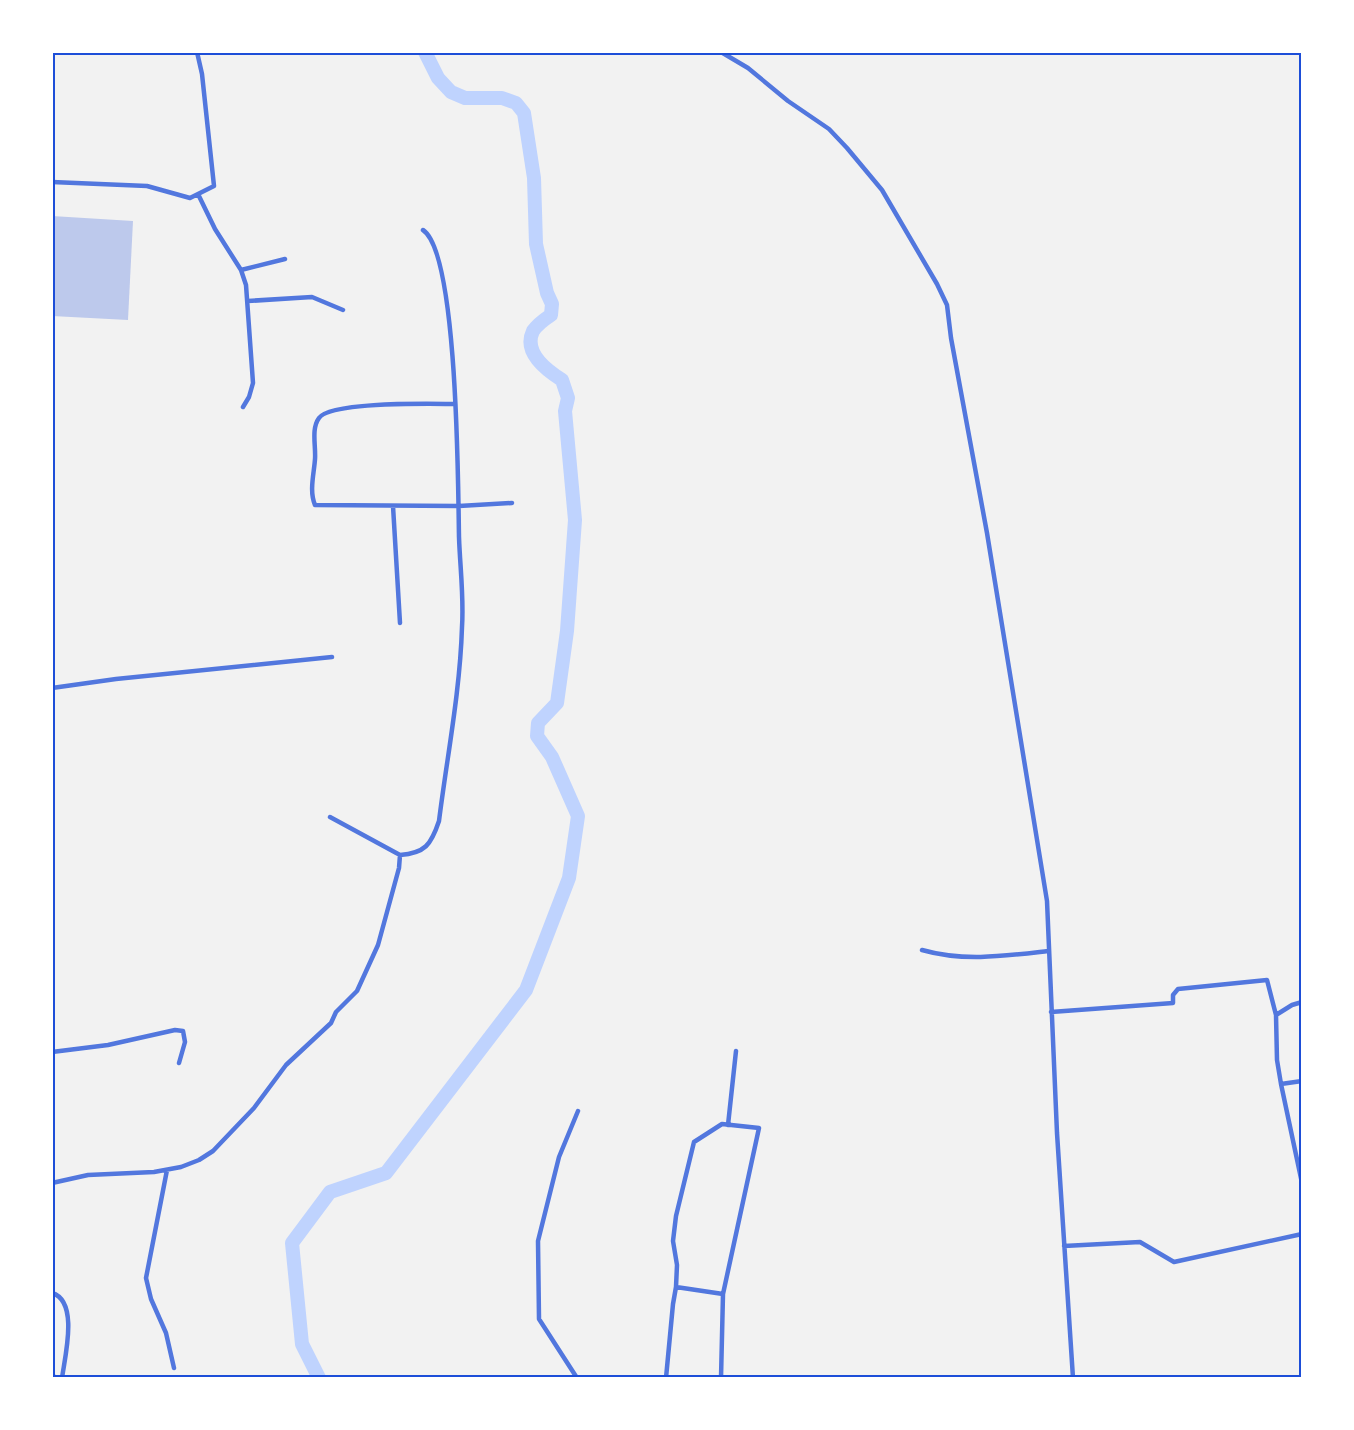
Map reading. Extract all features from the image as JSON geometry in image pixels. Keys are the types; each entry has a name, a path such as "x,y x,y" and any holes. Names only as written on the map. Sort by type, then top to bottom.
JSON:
{"street":[{"path":"52,182 147,186 190,198 214,186 202,74 197,52"},
{"path":"721,52 748,68 788,101 829,129 847,148 882,190 947,305 1035,818 1047,901 1051,1012 1073,1377"},
{"path":"198,194 215,229 241,270 246,285 253,383 243,407"},
{"path":"330,817 400,855 414,854 424,849 434,837 439,821 459,680 462,626 459,506 455,404 442,272 434,244 428,233 423,230"},
{"path":"241,270 285,259"},
{"path":"248,301 312,297 343,310"},
{"path":"455,404 388,405 326,412 319,418 314,429 315,458 312,497 315,505 459,506 512,503"},
{"path":"393,506 400,622"},
{"path":"52,688 116,679 332,657"},
{"path":"52,1183 88,1175 166,1170 200,1160 213,1151 254,1108 286,1065 330,1023 336,1012 357,991 378,945 399,868 400,855"},
{"path":"922,950 963,958 1048,951"},
{"path":"1051,1012 1173,1003 1173,995 1179,989 1268,980 1276,1015 1277,1060 1302,1184"},
{"path":"1276,1015 1302,1002"},
{"path":"52,1052 108,1046 175,1030 183,1031 185,1042 179,1064"},
{"path":"728,1125 736,1051"},
{"path":"1281,1084 1302,1081"},
{"path":"576,1377 539,1319 538,1241 559,1157 578,1111"},
{"path":"666,1377 676,1287 677,1265 674,1241 676,1216 694,1142 722,1124 759,1128 723,1294 721,1377"},
{"path":"166,1170 146,1278 150,1299 166,1333 174,1368"},
{"path":"1064,1246 1140,1242 1174,1262 1302,1234"},
{"path":"676,1287 723,1294"},
{"path":"52,1293 60,1295 64,1301 69,1319 62,1377"},
{"path":"52,1372 54,1377"}],"building":[{"path":"52,216 133,221 128,320 52,316"}],"waterway":[{"path":"319,1378 302,1344 292,1243 330,1192 386,1173 526,990 569,878 578,816 552,757 537,736 538,723 557,703 567,631 575,520 565,411 568,398 562,380 543,366 531,346 533,331 551,315 552,304 547,293 536,244 534,178 524,113 516,103 502,98 465,98 451,92 438,78 425,52"}]}
